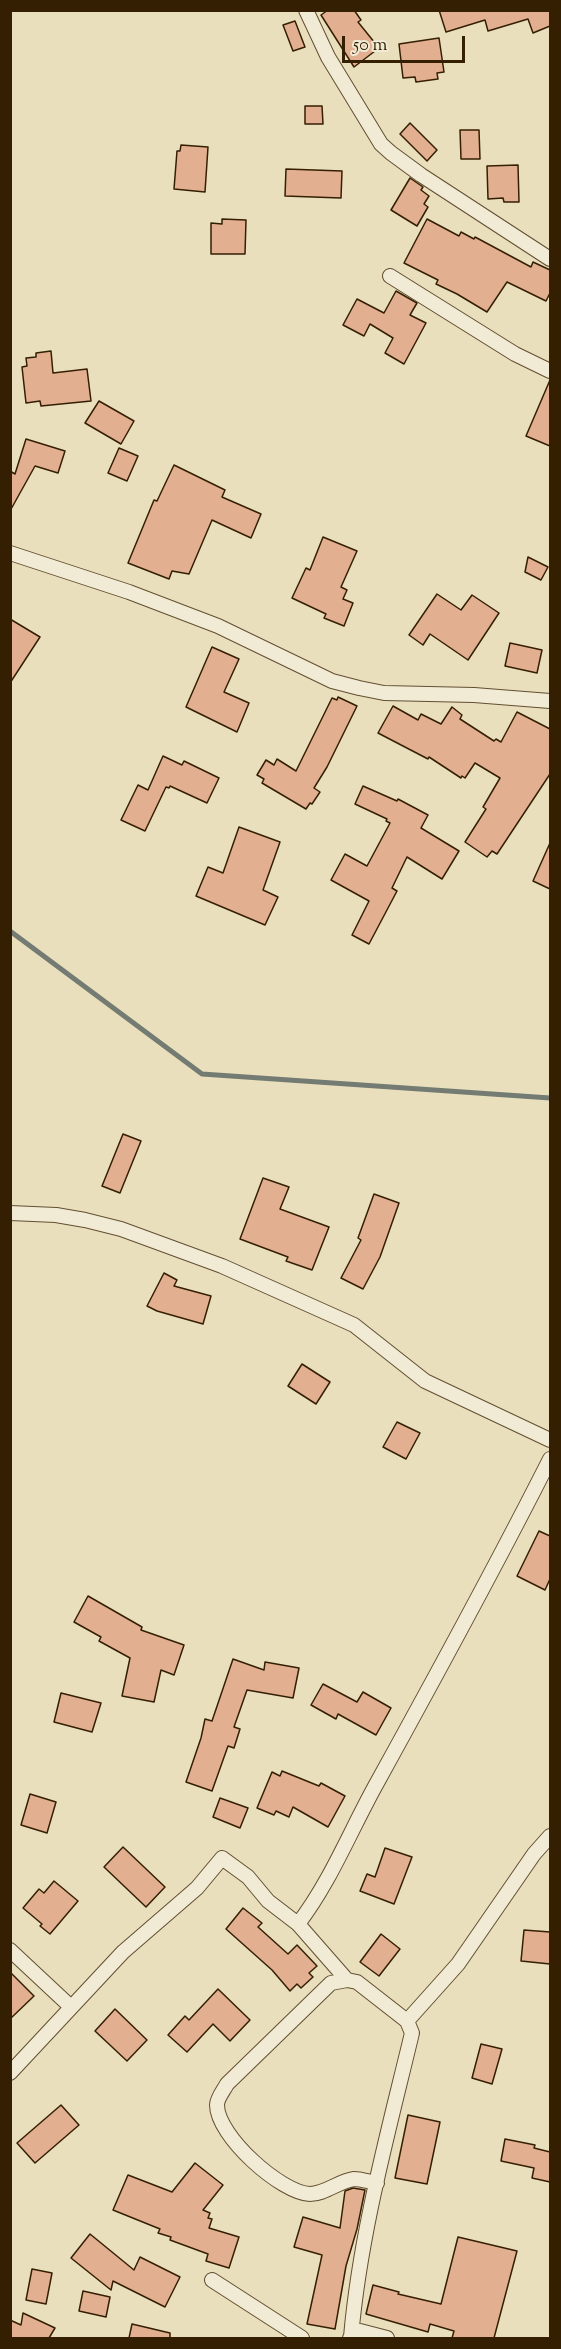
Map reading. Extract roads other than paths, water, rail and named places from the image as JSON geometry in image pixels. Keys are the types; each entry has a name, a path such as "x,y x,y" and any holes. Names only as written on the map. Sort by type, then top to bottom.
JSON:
{"street":[{"path":"306,10 327,57 381,144 421,175 550,259"},
{"path":"390,276 515,354 550,371"},
{"path":"10,554 129,592 218,626 332,681 384,693 474,695 550,701"},
{"path":"10,1213 56,1215 121,1229 222,1266 354,1325 425,1381 550,1440"},
{"path":"298,1924 316,1901 353,1825 429,1685 456,1642 550,1459"},
{"path":"408,2020 458,1964 534,1854 550,1836"},
{"path":"10,2073 123,1952 197,1888 222,1858 248,1877 268,1901 298,1924 346,1980"},
{"path":"10,1950 71,2007"},
{"path":"350,2338 355,2290 412,2033 408,2020 357,1982 346,1980 331,1983 227,2084 217,2102 218,2112 226,2133 238,2148 279,2181 299,2192 312,2194 353,2179 377,2183"},
{"path":"212,2280 303,2338"},
{"path":"350,2338 360,2331 387,2338"}],"waterway":[{"path":"10,931 202,1074 550,1098"}]}
